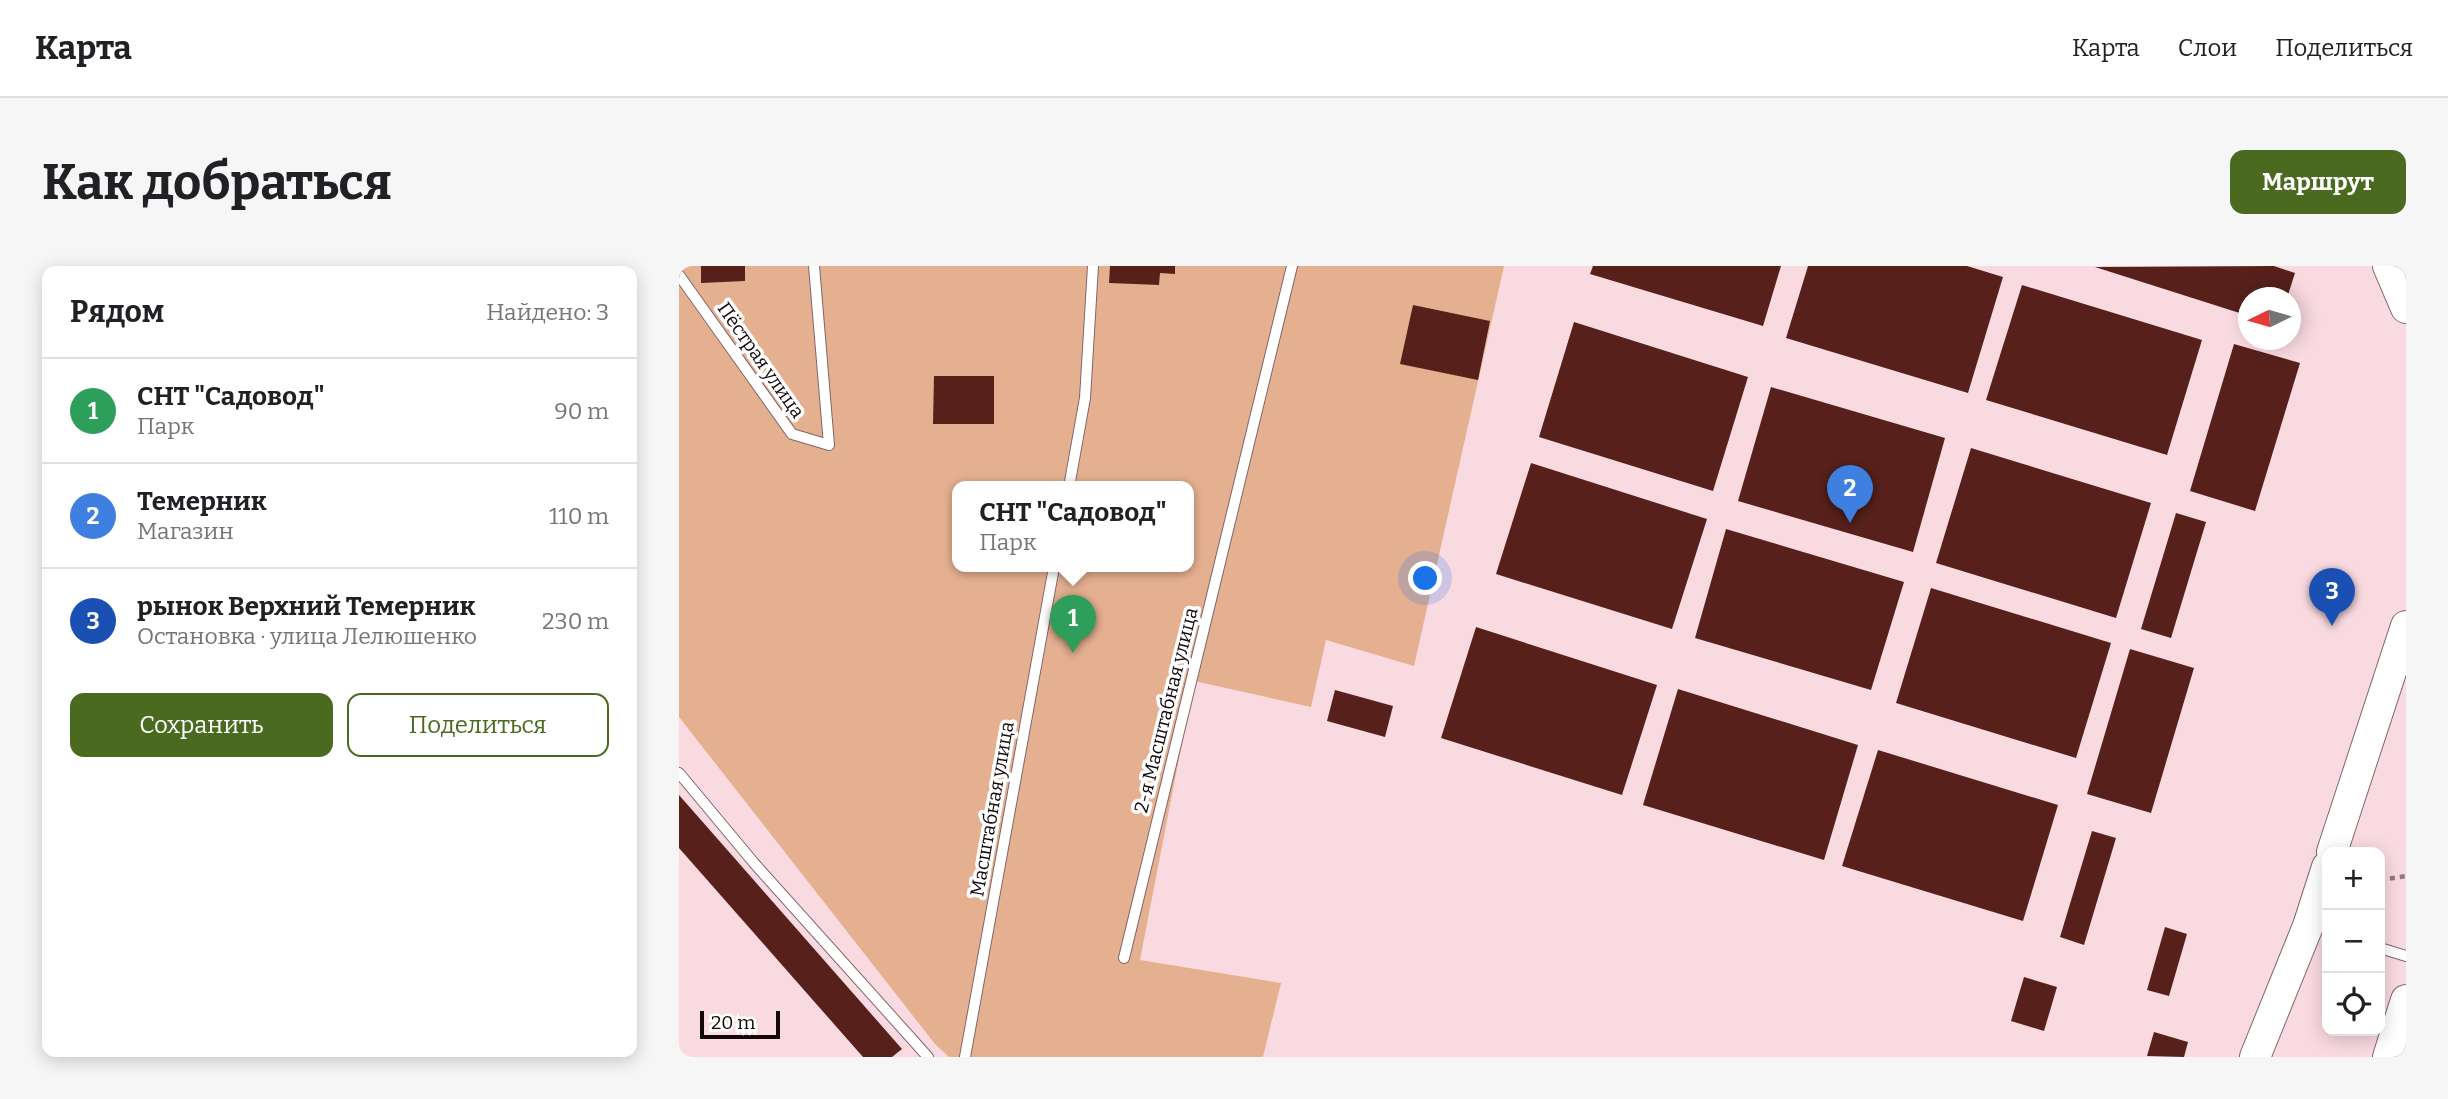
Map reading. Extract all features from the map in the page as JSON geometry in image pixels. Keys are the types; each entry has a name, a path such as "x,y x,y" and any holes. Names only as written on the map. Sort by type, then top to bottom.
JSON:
{"street":[{"path":"2334,847 2406,626"},
{"path":"2255,1057 2313,927 2322,888"},
{"path":"2388,1057 2406,999"}],"lane":[{"name":"Пёстрая улица","path":"679,275 792,434 829,446 814,266"},
{"path":"1070,481 1085,398 1093,266"},
{"name":"2-я Масштабная улица","path":"1124,958 1291,266"},
{"name":"Масштабная улица","path":"965,1057 1053,572"},
{"path":"679,773 772,883 927,1057"},
{"path":"2385,950 2406,956"}],"path":[{"path":"2385,879 2406,876"}],"shaded area":[{"path":"679,266 1504,266 1414,666 1326,640 1311,707 1194,681 1140,960 1281,983 1263,1057 949,1057 935,1044 679,717"}],"building":[{"path":"701,266 745,266 745,281 701,283"},
{"path":"1110,266 1175,266 1175,274 1160,273 1159,285 1109,283"},
{"path":"1593,266 1781,266 1763,326 1590,274"},
{"path":"1808,266 1967,266 2003,277 1968,393 1786,338"},
{"path":"2274,266 2295,273 2291,287 2238,287 2238,312 2095,267"},
{"path":"2022,285 2202,340 2167,455 1986,400"},
{"path":"1413,305 1490,321 1478,380 1400,364"},
{"path":"1574,322 1748,377 1713,491 1539,437"},
{"path":"2234,344 2238,345 2238,350 2255,350 2300,363 2255,511 2190,491"},
{"path":"934,376 994,376 994,424 933,424"},
{"path":"1771,387 1945,438 1913,552 1738,501"},
{"path":"1971,448 2151,503 2116,618 1936,563"},
{"path":"1531,463 1707,519 1672,629 1496,574"},
{"path":"2176,513 2206,522 2171,638 2141,629"},
{"path":"1726,529 1904,582 1871,690 1695,638"},
{"path":"1931,588 2111,643 2076,758 1896,703"},
{"path":"1476,627 1657,685 1622,795 1441,738"},
{"path":"2130,649 2194,668 2151,813 2087,794"},
{"path":"1678,689 1858,745 1824,860 1643,805"},
{"path":"1335,690 1393,706 1385,737 1327,721"},
{"path":"1878,750 2058,805 2023,921 1842,866"},
{"path":"679,795 902,1049 892,1057 863,1057 679,848"},
{"path":"2092,831 2116,838 2084,945 2060,937"},
{"path":"2165,927 2187,934 2169,996 2147,990"},
{"path":"2024,977 2057,987 2044,1031 2011,1021"},
{"path":"2154,1032 2188,1042 2184,1057 2147,1056"}],"place":[{"name":"Темерник","path":"1850,523"},
{"name":"рынок Верхний Темерник","path":"2332,626"},
{"name":"СНТ \"Садовод\"","path":"1073,653"}]}
